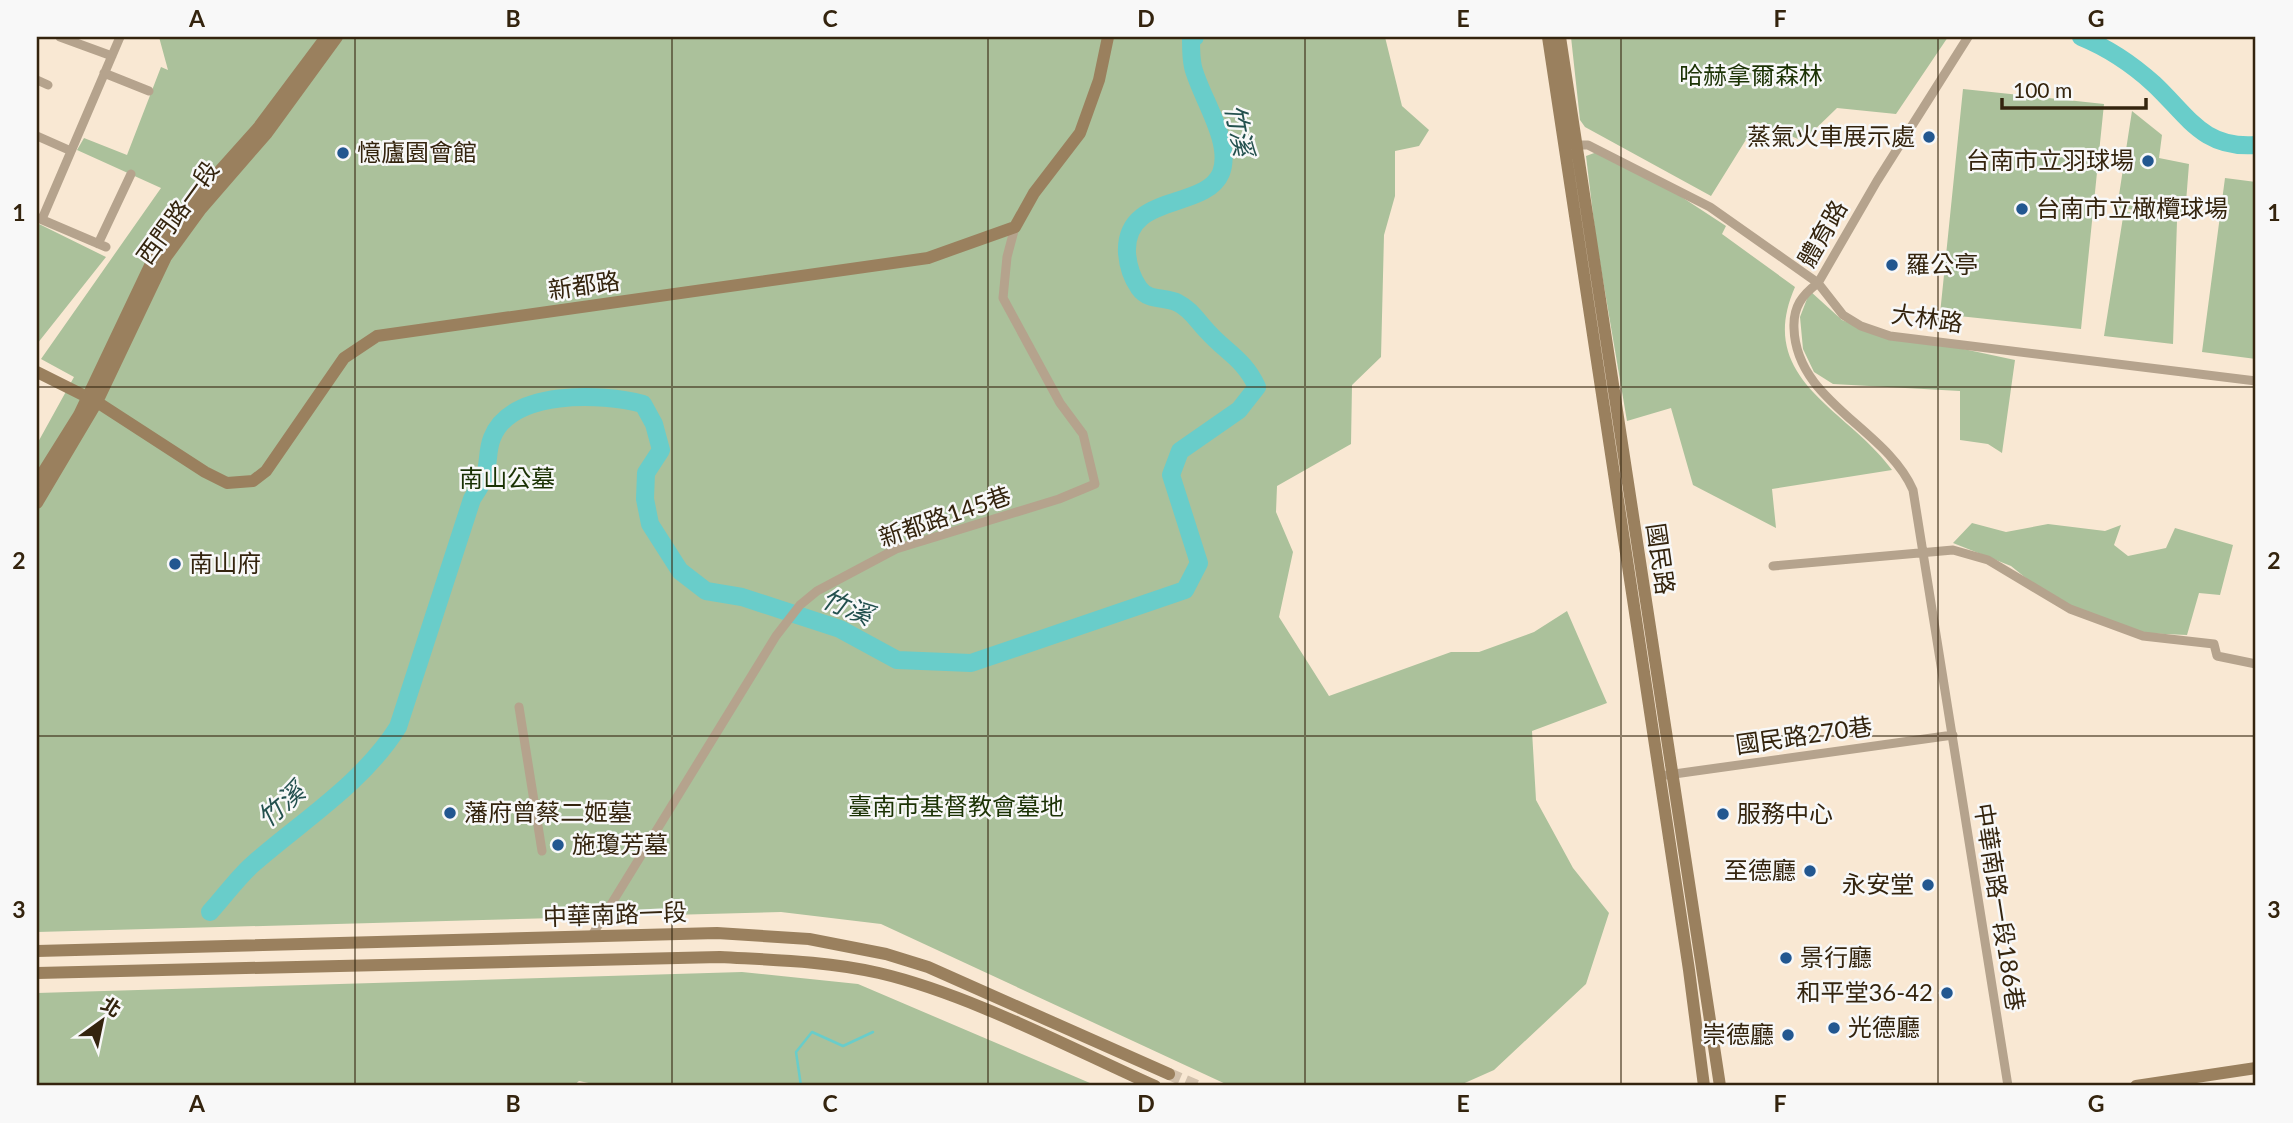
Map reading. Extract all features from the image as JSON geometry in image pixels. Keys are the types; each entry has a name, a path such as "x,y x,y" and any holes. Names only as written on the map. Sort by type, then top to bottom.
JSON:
{"street":[{"path":"60,37 112,56"},
{"path":"120,37 39,218 102,245 131,174"},
{"name":"西門路一段","path":"37,482 92,399 156,253 190,204 258,128 326,37"},
{"name":"西門路一段","path":"37,503 166,257 201,209 267,133 337,37"},
{"path":"1015,227 1034,193 1080,133 1098,80 1108,37"},
{"name":"國民路","path":"1548,37 1570,145"},
{"name":"國民路","path":"1559,37 1570,145 1665,775 1704,1086"},
{"name":"體育路","path":"1953,734 1916,502 1902,470 1826,396 1798,357 1794,332 1797,307 1803,294 1818,284 1877,181 1968,37"},
{"path":"104,74 149,91"},
{"path":"37,80 48,85"},
{"path":"37,136 71,151"},
{"name":"大林路","path":"1570,145 1588,145 1710,206 1818,284 1843,315 1890,336 2256,381"},
{"name":"新都路","path":"37,372 92,399 205,472 227,483 245,484 266,471 344,358 377,336 928,258 1015,227"},
{"name":"新都路145巷","path":"591,937 776,635 800,605 817,591 896,549 1059,499 1095,484 1083,434 1060,403 1003,298 1007,257 1015,227"},
{"path":"1773,566 1953,550 2007,569 2070,609 2143,636 2214,643 2217,656 2256,664"},
{"path":"519,707 542,851"},
{"name":"國民路270巷","path":"1665,775 1953,734"},
{"name":"中華南路一段186巷","path":"1953,734 2008,1086"},
{"name":"國民路","path":"1665,775 1720,1086"},
{"name":"中華南路一段","path":"37,951 730,934 809,939 886,954 969,983 1169,1074"},
{"name":"中華南路一段","path":"37,973 720,957 812,962 878,973 920,984 1155,1086"},
{"path":"2136,1086 2256,1068"}],"green space":[{"name":"南山公墓","path":"159,37 1385,37 1402,106 1429,130 1419,146 1395,151 1395,196 1384,235 1381,357 1352,385 1351,444 1277,486 1276,512 1293,552 1279,617 1329,696 1451,652 1479,652 1534,632 1567,611 1607,703 1532,731 1536,800 1573,868 1609,913 1586,984 1494,1070 1458,1086 1230,1086 881,924 781,912 37,932 37,444 74,377 41,359 161,188 77,150 84,138 127,155 161,67 168,70"},
{"name":"哈赫拿爾森林","path":"1571,37 1948,37 1896,114 1837,108 1803,141 1757,122 1711,196 1585,127 1580,120"},
{"name":"台南市立橄欖球場","path":"1963,89 2104,104 2081,329 1940,314"},
{"name":"台南市立羽球場","path":"2132,111 2162,135 2159,158 2189,164 2185,215 2117,208"},
{"path":"1597,152 1671,190 1726,226 1722,234 1795,287 1786,319 1787,346 1796,370 1831,410 1874,448 1892,470 1772,489 1776,528 1693,485 1671,408 1627,421 1596,239 1586,156"},
{"path":"2225,178 2256,182 2256,359 2202,352"},
{"path":"2124,211 2177,221 2173,344 2104,336"},
{"path":"37,223 106,257 37,344"},
{"path":"1810,291 1842,320 1888,339 1940,344 2015,360 2002,453 1988,444 1960,440 1960,391 1833,384 1814,372 1803,349 1800,317"},
{"path":"1972,523 2006,532 2048,524 2105,531 2121,525 2114,545 2128,556 2166,548 2175,528 2233,545 2220,595 2199,593 2187,635 2143,633 2072,607 2032,583 2011,566 1953,543"},
{"path":"742,972 858,984 1097,1086 603,1086 579,1081 573,1086 37,1086 37,993"}],"waterway":[{"name":"竹溪","path":"210,912 253,864 350,784 384,747 398,727 472,499 484,478 492,438 502,422 518,410 537,403 582,397 643,404 654,424 661,450 646,473 645,499 650,524 680,571 706,591 742,597 840,629 897,660 971,663 1185,590 1199,563 1171,475 1180,451 1239,410 1257,387 1241,363 1187,309 1173,301 1152,297 1143,292 1134,280 1128,263 1130,234 1138,220 1151,211 1199,193 1212,185 1221,173 1223,147 1192,64 1191,40 1195,37"},
{"name":"竹溪","path":"2081,37 2110,51 2137,70 2209,136 2222,142 2256,145"},
{"path":"801,1086 796,1052 812,1032 843,1046 873,1032"}],"tunnel":[{"path":"1169,1074 1197,1086"}],"place":[{"name":"蒸氣火車展示處","path":"1929,137"},
{"name":"憶廬園會館","path":"343,153"},
{"name":"台南市立羽球場","path":"2148,161"},
{"name":"台南市立橄欖球場","path":"2022,209"},
{"name":"羅公亭","path":"1892,265"},
{"name":"南山府","path":"175,564"},
{"name":"藩府曾蔡二姬墓","path":"450,813"},
{"name":"服務中心","path":"1723,814"},
{"name":"施瓊芳墓","path":"558,845"},
{"name":"至德廳","path":"1810,871"},
{"name":"永安堂","path":"1928,885"},
{"name":"景行廳","path":"1786,958"},
{"name":"和平堂36-42","path":"1947,993"},
{"name":"光德廳","path":"1834,1028"},
{"name":"崇德廳","path":"1788,1035"}],"park label":[{"name":"臺南市基督教會墓地","path":"956,807"}]}
